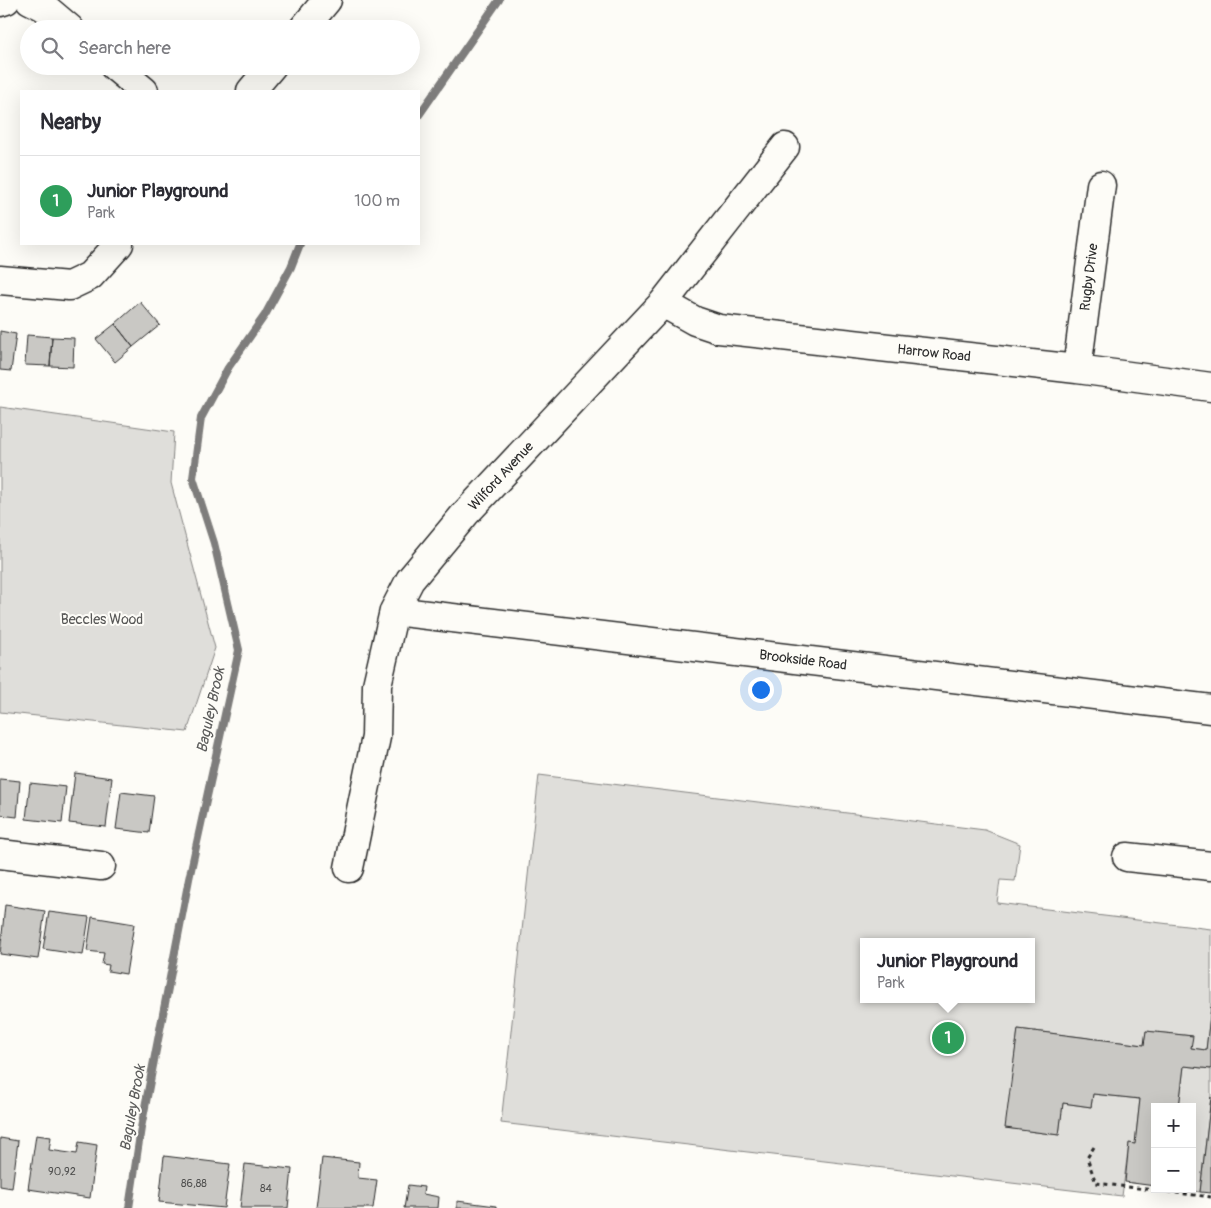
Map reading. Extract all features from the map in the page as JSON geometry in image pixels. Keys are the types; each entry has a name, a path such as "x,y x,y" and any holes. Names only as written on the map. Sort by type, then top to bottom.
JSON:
{"street":[{"path":"0,2 6,0"},
{"path":"30,0 44,7 59,20"},
{"path":"310,20 327,0"},
{"path":"125,75 143,90"},
{"path":"252,90 264,75"},
{"name":"Wilford Avenue","path":"349,868 374,753 377,721 377,685 394,611 410,580 436,546 663,303 785,147"},
{"name":"Rugby Drive","path":"1077,369 1101,185"},
{"path":"0,280 69,286 90,276 118,245"},
{"name":"Harrow Road","path":"663,303 695,320 719,329 1077,369 1211,387"},
{"name":"Brookside Road","path":"394,611 1211,709"},
{"path":"0,854 101,866"},
{"path":"1127,857 1211,866"}],"path":[{"path":"1094,1146 1087,1158 1096,1183 1211,1197"}],"green space":[{"name":"Beccles Wood","path":"0,407 174,432 171,483 215,648 187,732 0,712"},
{"path":"539,775 985,830 1020,844 1015,881 1000,880 997,903 1211,929 1211,1007 1206,1050 1191,1048 1192,1036 1146,1031 1144,1045 1018,1029 1006,1128 1059,1135 1063,1103 1091,1107 1093,1094 1140,1099 1135,1144 1129,1144 1122,1196 501,1123"},
{"path":"1184,1066 1211,1069 1211,1097 1200,1192 1196,1191 1196,1103 1179,1103"}],"building":[{"path":"140,302 160,325 133,347 115,324"},
{"path":"115,324 133,347 115,362 96,339"},
{"path":"0,331 16,334 11,371 0,370"},
{"path":"27,335 52,337 50,366 25,365"},
{"path":"52,337 74,338 73,367 50,366"},
{"path":"75,773 112,778 106,827 69,823"},
{"path":"0,779 20,781 17,817 0,815"},
{"path":"30,783 66,787 62,823 26,819"},
{"path":"121,792 154,796 149,833 116,829"},
{"path":"5,905 45,911 38,959 0,954"},
{"path":"49,912 89,917 83,955 43,949"},
{"path":"92,917 134,924 126,974 108,971 109,965 102,964 104,953 87,951"},
{"path":"1211,1007 1211,1069 1184,1066 1179,1103 1151,1103 1151,1185 1125,1182 1129,1143 1135,1144 1140,1099 1093,1094 1091,1107 1063,1103 1059,1135 1005,1128 1018,1029 1144,1045 1146,1031 1193,1036 1191,1048 1206,1050"},
{"path":"1211,1097 1211,1193 1200,1192"},
{"path":"36,1135 51,1137 49,1150 77,1154 79,1142 97,1145 90,1198 28,1189"},
{"path":"0,1138 18,1141 12,1188 0,1186"},
{"path":"164,1156 230,1164 224,1208 159,1202"},
{"path":"322,1158 359,1162 358,1178 377,1180 373,1208 316,1208"},
{"path":"245,1164 292,1169 288,1208 240,1208"},
{"path":"408,1185 424,1187 423,1194 439,1197 438,1208 404,1208"},
{"path":"457,1201 496,1206 496,1208 457,1208"}],"waterway":[{"name":"Baguley Brook","path":"420,114 499,0"},
{"name":"Baguley Brook","path":"129,1208 141,1128 189,879 239,650 214,543 193,478 201,418 228,368 265,315 291,267 300,245"}],"place":[{"name":"Junior Playground","path":"948,1038"}]}
